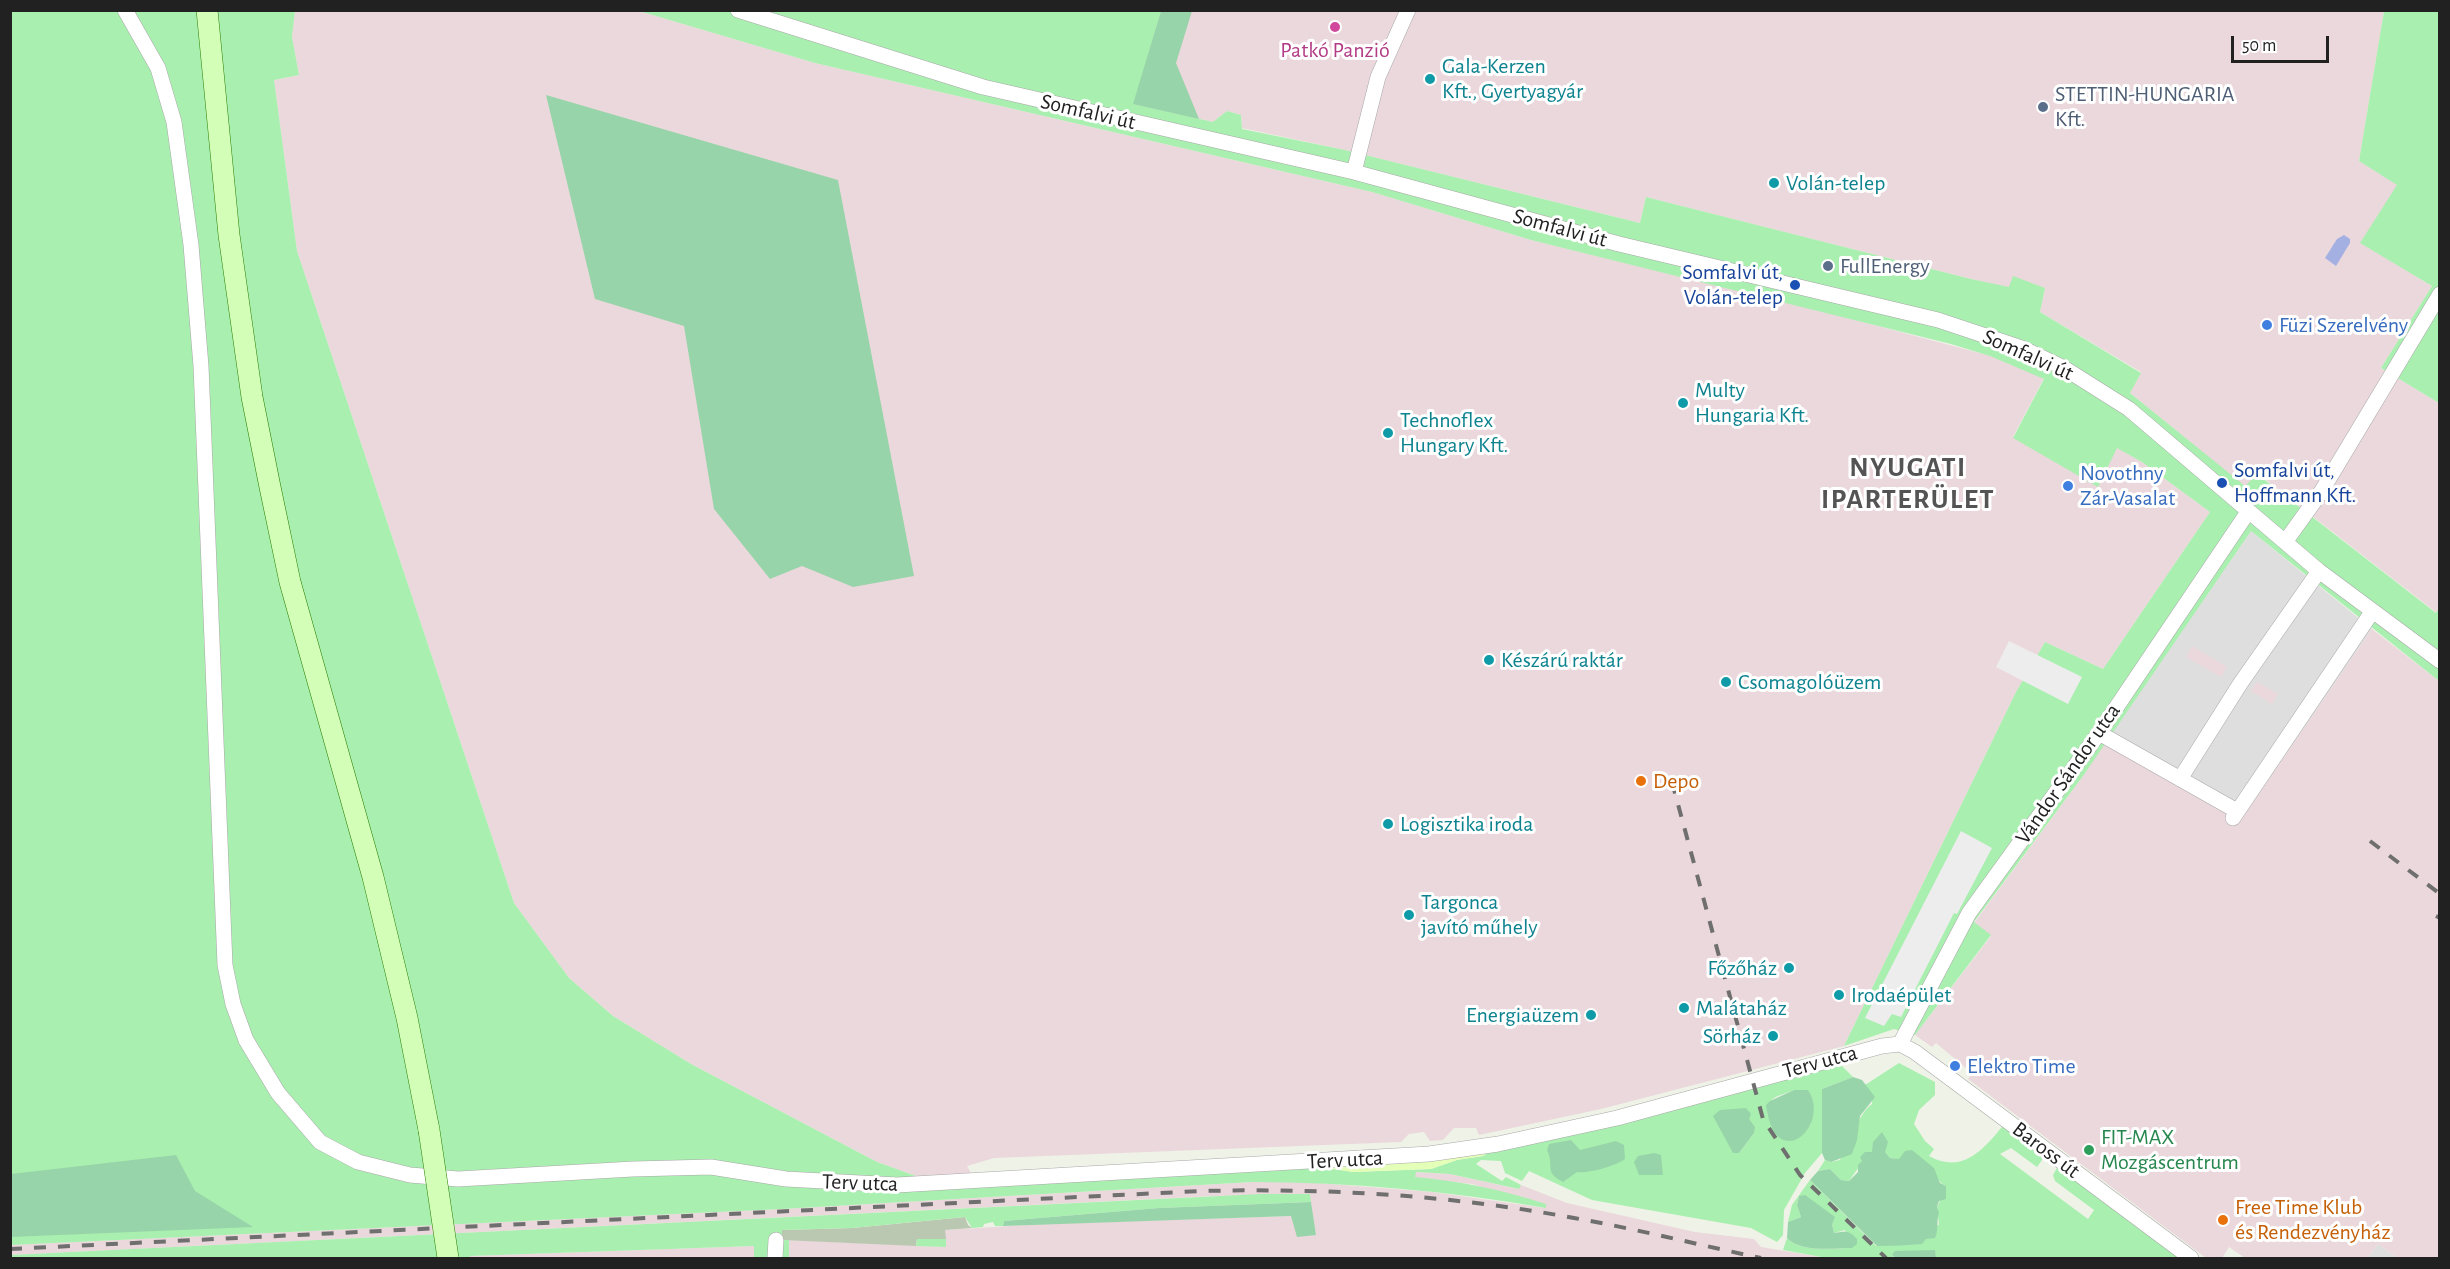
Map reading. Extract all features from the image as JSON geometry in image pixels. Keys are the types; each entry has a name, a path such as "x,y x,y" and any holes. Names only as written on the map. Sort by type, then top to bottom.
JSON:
{"main road":[{"path":"207,10 230,247 252,397 290,582 373,877 407,1018 429,1130 448,1258"}],"street":[{"name":"Terv utca","path":"125,10 158,68 174,122 190,245 201,366 225,965 233,1004 246,1040 278,1093 320,1142 369,1165 410,1175 458,1179 633,1168 711,1167 778,1178 897,1185 1195,1166 1360,1160 1429,1154 1498,1144 1606,1121 1881,1046 1900,1044"},
{"name":"Somfalvi út","path":"738,10 983,87 1354,172 1619,244 1919,315 2013,344 2064,368 2129,409 2319,571 2439,661"},
{"path":"1354,172 1378,77 1408,10"},
{"path":"2285,542 2321,492 2439,294"},
{"name":"Vándor Sándor utca","path":"1900,1044 1969,913 2099,733 2248,512"},
{"path":"2181,779 2240,684 2319,571"},
{"path":"2099,733 2181,779 2235,815 2372,612"},
{"name":"Baross út","path":"1900,1044 1915,1052 2191,1258"},
{"path":"776,1240 776,1258"}],"shaded area":[{"path":"10,11 295,11 292,37 299,75 274,80 297,251 514,903 569,978 613,1016 691,1064 877,1162 938,1184 1320,1167 1353,1172 1431,1169 1457,1160 1483,1156 1489,1152 1622,1123 1841,1065 1853,1077 1822,1089 1822,1153 1805,1173 1784,1210 1783,1235 1777,1242 1751,1228 1592,1200 1529,1171 1522,1181 1505,1173 1501,1161 1481,1160 1476,1164 1502,1181 1506,1177 1521,1185 1519,1189 1450,1174 1416,1172 1415,1177 1498,1190 1546,1204 1546,1208 1399,1189 1252,1182 782,1209 11,1245","holes":["1794,1090 1808,1090 1812,1103 1810,1126 1768,1117 1771,1101","1754,1133 1739,1153 1728,1143 1726,1136"]},
{"path":"295,11 639,11 815,63 1372,192 1531,240 1825,312 1991,356 2044,378 2013,437 2098,486 2116,447 2142,462 2210,512 2103,669 2045,642 2016,692 1844,1046 1601,1109 1479,1135 1476,1128 1454,1128 1443,1140 1430,1141 1424,1132 1409,1134 1401,1142 994,1158 967,1166 972,1175 938,1184 877,1162 691,1064 613,1016 569,978 514,903 297,251 274,80 299,75 292,37"},
{"path":"639,11 1161,11 1134,104 1213,122 1227,111 1241,115 1242,129 1345,150 1640,223 1646,197 1971,279 2009,287 2013,276 2045,288 2040,312 2141,373 2130,393 2245,486 2257,474 2436,613 2439,608 2439,681 2251,531 2083,776 1974,922 1991,935 1915,1035 1894,1029 1844,1046 2016,692 2045,642 2103,669 2210,512 2142,462 2117,448 2098,487 2013,438 2044,379 1990,356 1951,344 1531,240 1372,192 815,63"},
{"path":"1161,11 2384,11 2359,161 2398,185 2361,243 2432,286 2381,368 2439,403 2439,608 2437,613 2258,474 2245,487 2130,393 2141,372 2040,312 2045,288 2013,277 2010,288 1646,197 1640,223 1345,150 1242,128 1241,115 1227,111 1213,122 1133,104"},
{"path":"1161,11 1192,11 1176,63 1199,119 1133,104"},
{"path":"2384,11 2439,11 2439,403 2381,368 2432,286 2360,243 2397,185 2359,161"},
{"path":"546,95 838,180 914,576 853,587 802,566 770,579 714,509 684,326 595,299"},
{"path":"2251,531 2372,629 2241,821 2104,744"},
{"path":"2372,629 2439,681 2439,1258 2397,1258 2378,1244 2367,1258 2245,1258 2229,1247 2222,1258 2206,1258 1968,1079 1972,1073 1936,1043 1932,1047 1915,1035 1991,936 1974,923 2083,776 2103,744 2241,820"},
{"path":"2009,641 2082,677 2068,704 1996,667"},
{"path":"2192,646 2227,667 2221,677 2186,657"},
{"path":"2257,682 2278,694 2272,704 2251,691"},
{"path":"1961,831 1992,848 1957,914 1954,913 1901,1017 1892,1014 1884,1026 1865,1018"},
{"path":"1899,1063 1935,1082 1935,1095 1919,1110 1914,1124 1925,1141 1934,1149 1929,1156 1941,1161 1961,1161 1979,1151 2005,1126 2045,1156 2037,1167 2011,1148 2000,1154 2088,1219 2094,1210 2055,1181 2053,1175 2058,1166 2181,1258 1936,1258 1934,1250 1892,1255 1896,1258 1827,1258 1783,1250 1787,1238 1793,1243 1809,1248 1852,1248 1845,1230 1834,1233 1832,1224 1799,1196 1797,1205 1801,1217 1788,1222 1792,1205 1810,1180 1876,1246 1939,1225 1937,1208 1946,1186 1920,1167 1890,1158 1885,1152 1873,1152 1849,1181 1841,1180 1830,1169 1818,1171 1825,1160 1831,1162 1840,1160 1858,1122 1872,1104 1871,1093 1865,1085"},
{"path":"1853,1077 1862,1080 1875,1097 1860,1116 1857,1140 1852,1154 1831,1162 1825,1160 1822,1153 1822,1089"},
{"path":"1794,1090 1808,1090 1813,1104 1813,1118 1808,1129 1799,1138 1790,1141 1780,1138 1771,1126 1766,1105"},
{"path":"1746,1108 1751,1114 1749,1119 1755,1127 1754,1133 1739,1153 1733,1153 1713,1116 1720,1110"},
{"path":"1882,1132 1888,1142 1885,1152 1890,1158 1899,1159 1905,1151 1912,1150 1934,1168 1940,1183 1946,1186 1946,1199 1939,1201 1937,1207 1939,1213 1935,1238 1926,1239 1922,1244 1877,1246 1810,1180 1818,1171 1830,1169 1841,1180 1849,1181 1858,1172 1858,1165 1862,1161 1860,1157 1865,1152 1872,1152 1873,1142"},
{"path":"1571,1140 1580,1150 1616,1141 1624,1145 1625,1159 1601,1169 1577,1172 1563,1182 1551,1172 1547,1150 1549,1144"},
{"path":"1654,1153 1661,1155 1663,1175 1639,1175 1634,1162 1638,1156"},
{"path":"176,1155 195,1191 253,1227 11,1237 11,1174"},
{"path":"1415,1172 1450,1174 1518,1189 1521,1185 1567,1203 1695,1232 1754,1239 1761,1247 1827,1258 789,1258 789,1240 945,1247 945,1230 1041,1224 1292,1216 1316,1235 1309,1194 1215,1196 11,1255 10,1245 782,1209 1252,1182 1305,1182 1433,1192 1545,1208 1472,1184 1415,1178"},
{"path":"1261,1194 1310,1194 1311,1202 1159,1208 1004,1221 1003,1226 995,1226 993,1222 984,1224 983,1227 972,1228 965,1217 852,1228 782,1230 782,1240 789,1240 789,1258 754,1258 754,1246 470,1256 469,1258 11,1258 10,1255"},
{"path":"1805,1195 1835,1217 1832,1224 1834,1233 1849,1233 1857,1239 1857,1244 1852,1248 1818,1249 1800,1246 1787,1238 1788,1222 1801,1217 1797,1205 1799,1196"},
{"path":"1311,1202 1316,1235 1297,1237 1291,1216 1003,1226 1004,1221 1159,1208"},
{"path":"965,1217 972,1228 945,1230 946,1239 917,1239 916,1246 782,1240 782,1230 852,1228"},
{"path":"917,1239 946,1239 946,1247 916,1246"},
{"path":"2378,1244 2397,1258 2367,1258"},
{"path":"754,1246 754,1258 469,1258 469,1256"},
{"path":"1935,1250 1936,1258 1896,1258 1892,1255 1895,1251"}],"sand":[{"path":"1489,1152 1483,1156 1457,1160 1431,1169 1353,1172 1320,1167"}],"water":[{"path":"2344,235 2350,239 2350,243 2336,266 2325,258 2337,239"}],"railway":[{"path":"1672,782 1763,1119 1800,1175 1886,1258"},
{"path":"2370,841 2440,894"},
{"path":"2436,916 2440,918"},
{"path":"10,1249 1249,1190 1389,1195 1528,1210 1598,1222 1761,1258"}],"place":[{"name":"Patkó Panzió","path":"1335,27"},
{"name":"Gala-Kerzen Kft., Gyertyagyár","path":"1430,79"},
{"name":"STETTIN-HUNGARIA Kft.","path":"2043,107"},
{"name":"Volán-telep","path":"1774,183"},
{"name":"FullEnergy","path":"1828,266"},
{"name":"Somfalvi út, Volán-telep","path":"1795,285"},
{"name":"Füzi Szerelvény","path":"2267,325"},
{"name":"Multy Hungaria Kft.","path":"1683,403"},
{"name":"Technoflex Hungary Kft.","path":"1388,433"},
{"name":"Somfalvi út, Hoffmann Kft.","path":"2222,483"},
{"name":"Novothny Zár-Vasalat","path":"2068,486"},
{"name":"Készárú raktár","path":"1489,660"},
{"name":"Csomagolóüzem","path":"1726,682"},
{"name":"Depo","path":"1641,781"},
{"name":"Logisztika iroda","path":"1388,824"},
{"name":"Targonca javító műhely","path":"1409,915"},
{"name":"Főzőház","path":"1789,968"},
{"name":"Irodaépület","path":"1839,995"},
{"name":"Malátaház","path":"1684,1008"},
{"name":"Energiaüzem","path":"1591,1015"},
{"name":"Sörház","path":"1773,1036"},
{"name":"Elektro Time","path":"1955,1066"},
{"name":"FIT-MAX Mozgáscentrum","path":"2089,1150"},
{"name":"Free Time Klub és Rendezvényház","path":"2223,1220"}],"district":[{"name":"NYUGATI IPARTERÜLET","path":"1908,484"}]}
